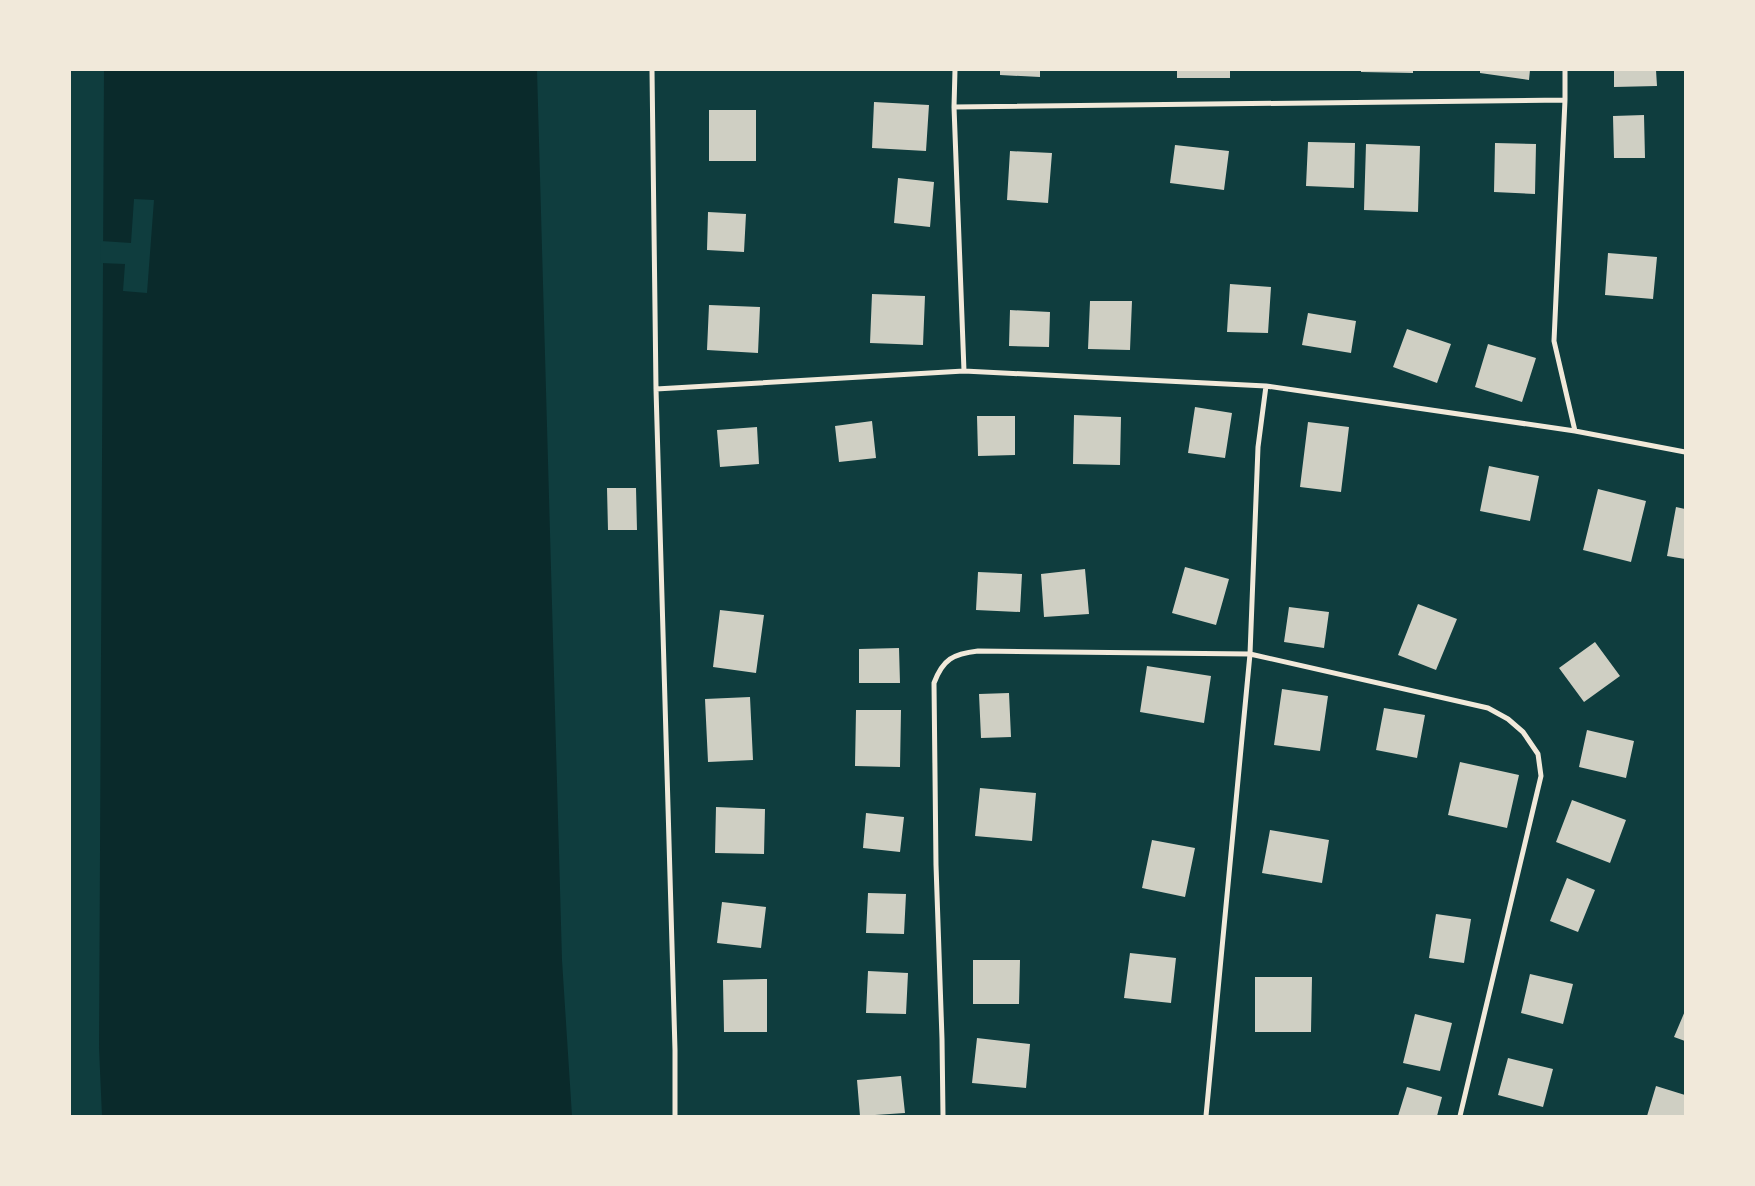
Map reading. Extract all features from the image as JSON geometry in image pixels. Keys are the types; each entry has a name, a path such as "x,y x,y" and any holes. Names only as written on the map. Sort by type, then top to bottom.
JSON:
{"street":[{"path":"652,70 656,389 675,1040 675,1116"},
{"path":"955,70 954,107 964,371"},
{"path":"1565,70 1554,341 1575,431"},
{"path":"954,107 1565,100"},
{"path":"656,389 964,371 1266,386 1575,431 1685,452"},
{"path":"1206,1116 1250,654 1258,447 1266,386"},
{"path":"943,1116 934,683 939,671 947,660 961,653 978,651 1250,654 1488,708 1508,719 1523,732 1538,754 1541,776 1460,1116"}],"water":[{"path":"104,70 537,70 562,960 572,1116 102,1116 99,1048"}],"pier":[{"path":"134,199 154,200 147,293 123,291 125,264 100,263 101,241 131,243"}],"building":[{"path":"1000,70 1040,70 1040,77 1000,75"},
{"path":"1177,70 1230,70 1230,78 1177,78"},
{"path":"1361,70 1413,70 1413,73 1361,72"},
{"path":"1480,70 1530,70 1529,80 1480,73"},
{"path":"1614,70 1656,70 1657,86 1614,87"},
{"path":"874,102 929,105 926,151 872,148"},
{"path":"709,110 756,110 756,161 709,161"},
{"path":"1644,115 1645,158 1614,158 1613,116"},
{"path":"1308,142 1355,143 1354,188 1306,186"},
{"path":"1495,143 1536,144 1535,194 1494,192"},
{"path":"1366,144 1420,146 1418,212 1364,210"},
{"path":"1175,145 1229,151 1224,190 1170,183"},
{"path":"1010,151 1052,153 1048,203 1007,200"},
{"path":"898,178 934,182 930,227 894,223"},
{"path":"708,212 746,214 744,252 707,250"},
{"path":"1608,253 1657,257 1653,299 1605,295"},
{"path":"1230,284 1271,287 1268,333 1227,332"},
{"path":"872,294 925,296 923,345 870,343"},
{"path":"1090,301 1132,301 1130,350 1088,349"},
{"path":"709,305 760,307 758,353 707,350"},
{"path":"1010,310 1050,312 1049,347 1009,346"},
{"path":"1308,313 1356,321 1351,353 1302,345"},
{"path":"1407,329 1451,344 1437,383 1393,367"},
{"path":"1488,344 1536,358 1522,402 1475,387"},
{"path":"1195,407 1232,413 1225,458 1188,453"},
{"path":"1074,415 1121,417 1120,465 1073,464"},
{"path":"977,416 1015,416 1015,455 978,456"},
{"path":"872,421 876,458 839,462 835,426"},
{"path":"1308,422 1349,427 1341,492 1300,487"},
{"path":"757,427 759,464 720,467 717,430"},
{"path":"1489,466 1539,476 1530,521 1480,511"},
{"path":"607,488 636,488 637,530 608,530"},
{"path":"1598,489 1646,501 1631,562 1583,550"},
{"path":"1676,507 1685,509 1685,559 1667,556"},
{"path":"1185,567 1229,579 1216,625 1172,613"},
{"path":"1085,569 1089,614 1044,617 1041,574"},
{"path":"978,572 1022,574 1020,612 976,610"},
{"path":"1418,604 1457,619 1436,670 1398,655"},
{"path":"1289,607 1329,612 1324,648 1284,642"},
{"path":"720,610 764,615 756,673 713,667"},
{"path":"1595,642 1620,676 1584,702 1559,668"},
{"path":"899,648 900,683 859,683 859,649"},
{"path":"1147,666 1211,676 1204,723 1140,712"},
{"path":"1282,689 1328,696 1320,751 1274,745"},
{"path":"1009,693 1011,737 981,738 979,694"},
{"path":"750,697 753,760 708,762 705,699"},
{"path":"1384,708 1425,715 1417,758 1376,750"},
{"path":"856,710 901,710 900,767 855,766"},
{"path":"1587,730 1634,741 1626,778 1579,767"},
{"path":"1460,762 1519,775 1507,828 1448,815"},
{"path":"980,788 1036,793 1032,841 975,836"},
{"path":"1572,800 1626,820 1610,863 1556,842"},
{"path":"716,807 765,809 764,854 715,853"},
{"path":"866,813 904,817 900,852 863,848"},
{"path":"1270,830 1329,840 1322,883 1262,873"},
{"path":"1152,840 1195,848 1185,897 1142,888"},
{"path":"1567,878 1595,890 1578,932 1550,921"},
{"path":"868,893 906,894 904,934 866,933"},
{"path":"722,902 766,907 761,948 717,943"},
{"path":"1436,914 1471,919 1464,963 1429,958"},
{"path":"1130,953 1176,958 1171,1003 1124,998"},
{"path":"973,960 1020,960 1019,1004 973,1004"},
{"path":"868,971 908,973 906,1014 866,1013"},
{"path":"1530,974 1573,984 1563,1024 1521,1013"},
{"path":"1255,977 1312,977 1311,1032 1255,1032"},
{"path":"767,979 767,1032 724,1032 723,980"},
{"path":"1685,1011 1685,1041 1674,1037"},
{"path":"1415,1014 1452,1023 1440,1071 1403,1063"},
{"path":"977,1038 1030,1044 1026,1088 972,1083"},
{"path":"1508,1058 1553,1069 1543,1107 1498,1095"},
{"path":"901,1076 905,1113 860,1116 857,1080"},
{"path":"1656,1086 1685,1095 1685,1116 1647,1116"},
{"path":"1407,1087 1442,1097 1437,1116 1398,1116"}]}
